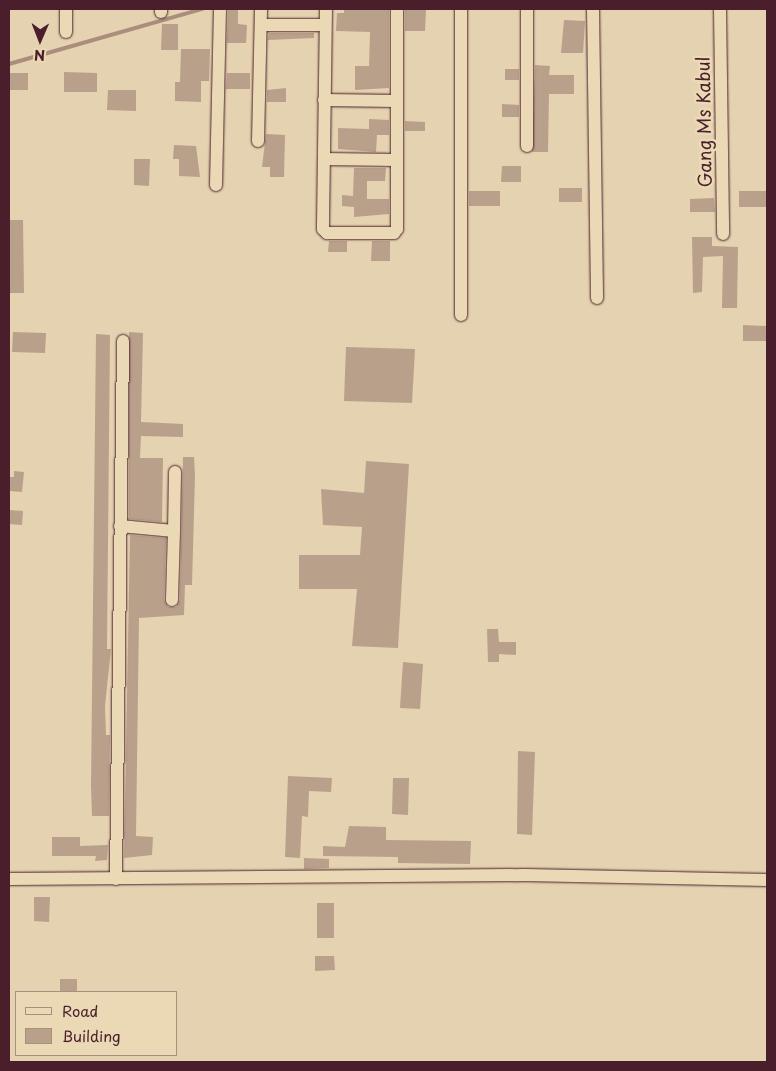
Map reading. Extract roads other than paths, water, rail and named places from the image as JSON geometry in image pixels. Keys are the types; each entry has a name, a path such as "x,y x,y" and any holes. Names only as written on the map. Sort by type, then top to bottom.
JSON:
{"street":[{"path":"66,9 66,32"},
{"path":"216,185 220,9"},
{"path":"258,141 261,9"},
{"path":"326,9 323,229 326,233 396,232 397,9"},
{"path":"461,9 461,315"},
{"path":"527,9 528,146"},
{"path":"593,9 597,298"},
{"name":"Gang Ms Kabul","path":"720,9 723,234"},
{"path":"261,26 326,25"},
{"path":"324,100 397,101"},
{"path":"324,159 397,160"},
{"path":"116,879 122,342"},
{"path":"172,600 174,472"},
{"path":"120,526 174,531"},
{"path":"9,879 525,875 767,880"}],"waterway":[{"path":"9,64 202,9"}]}
